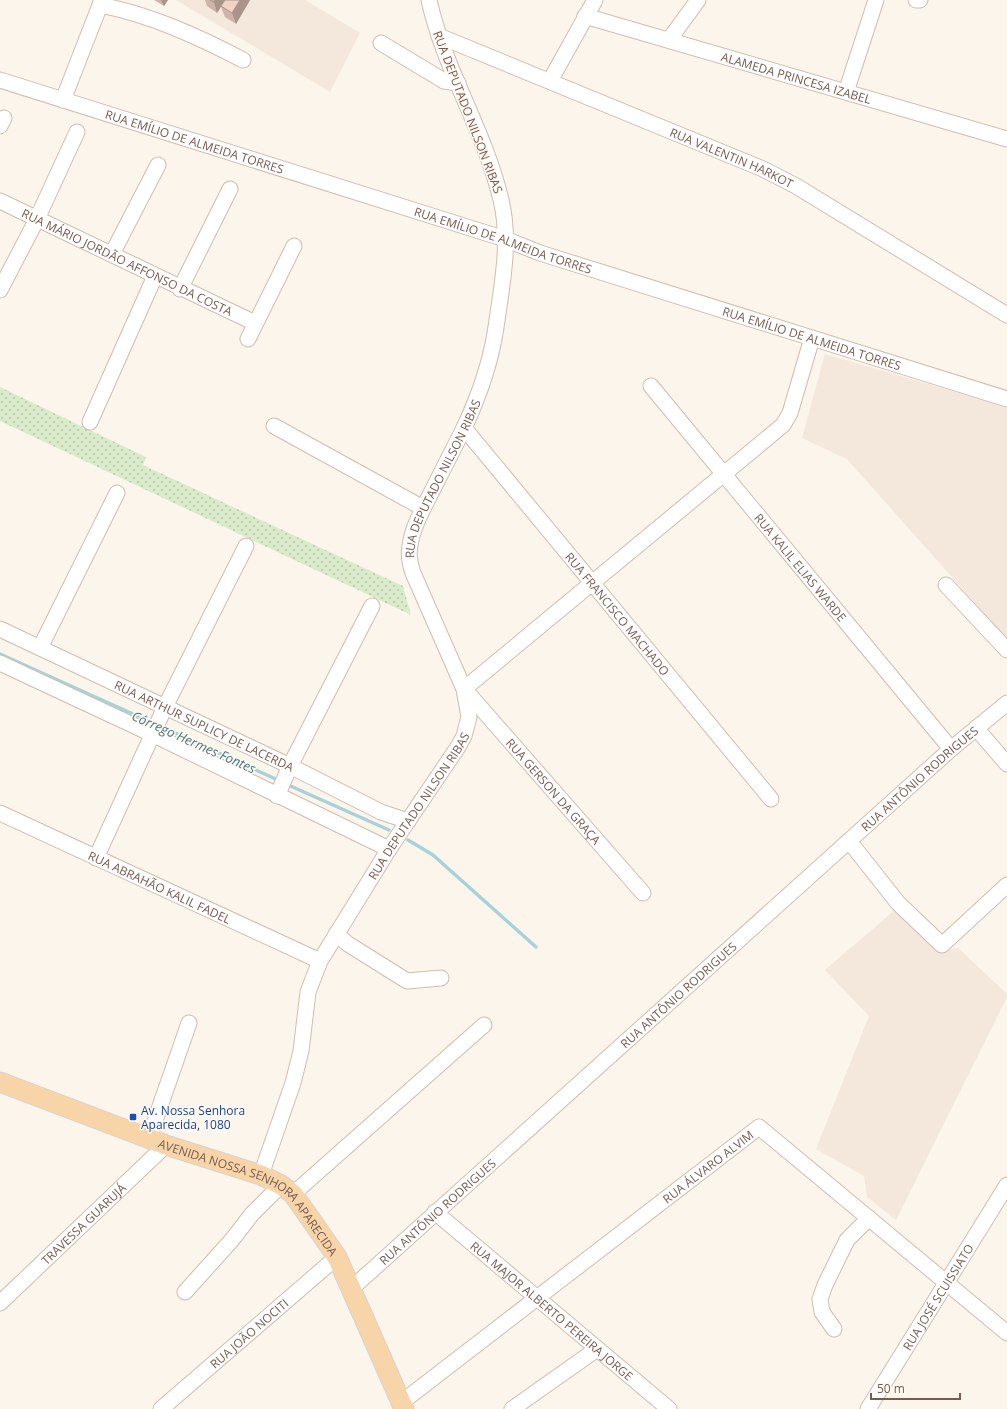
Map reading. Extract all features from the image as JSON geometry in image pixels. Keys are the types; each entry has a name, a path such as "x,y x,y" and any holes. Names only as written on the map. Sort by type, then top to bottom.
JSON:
{"main road":[{"name":"AVENIDA NOSSA SENHORA APARECIDA","path":"0,1082 157,1141 261,1175 287,1189 337,1257 403,1406"}],"street":[{"name":"RUA DEPUTADO NILSON RIBAS","path":"261,1175 293,1082 301,1050 308,992 320,961 389,849 464,736 469,717 464,688 409,560 410,546 413,532 423,508 464,428 480,390 492,350 502,286 505,240 501,201 496,180 439,36 429,0"},
{"path":"550,81 595,0"},
{"path":"668,40 698,0"},
{"path":"846,92 876,0"},
{"path":"63,100 101,2 163,22 200,37 243,60"},
{"name":"ALAMEDA PRINCESA IZABEL","path":"585,16 1007,139"},
{"name":"RUA VALENTIN HARKOT","path":"439,36 779,177 1007,315"},
{"path":"381,43 444,81 458,83"},
{"name":"RUA EMÍLIO DE ALMEIDA TORRES","path":"0,80 505,240 540,253 1007,399"},
{"path":"0,290 37,219 78,132"},
{"path":"112,254 158,165"},
{"path":"180,289 230,189"},
{"name":"RUA MÁRIO JORDÃO AFFONSO DA COSTA","path":"0,201 112,254 180,289 255,323"},
{"path":"248,339 294,246"},
{"path":"90,422 155,276"},
{"path":"464,688 778,430 788,420 812,338"},
{"name":"RUA KALIL ELIAS WARDE","path":"651,386 951,749"},
{"path":"274,426 423,508"},
{"name":"RUA FRANCISCO MACHADO","path":"464,428 772,799"},
{"path":"40,648 116,493"},
{"path":"96,858 152,734 246,546"},
{"path":"946,585 1007,650"},
{"path":"277,796 290,766 372,606"},
{"name":"RUA ARTHUR SUPLICY DE LACERDA","path":"0,629 290,766 381,812 408,821"},
{"path":"0,664 152,734 277,796 389,849"},
{"name":"RUA GERSON DA GRAÇA","path":"464,688 643,893"},
{"name":"RUA ANTÔNIO RODRIGUES","path":"351,1289 951,749 1007,703"},
{"path":"976,728 1007,764"},
{"name":"RUA ABRAHÃO KALIL FADEL","path":"0,813 320,961"},
{"path":"849,841 895,900 942,945 1007,885"},
{"path":"336,934 348,944 407,981 441,978"},
{"path":"157,1141 190,1024"},
{"path":"185,1292 231,1241 252,1214 287,1189 484,1025"},
{"name":"RUA ÁLVARO ALVIM","path":"403,1406 536,1298 759,1128 1007,1332"},
{"name":"TRAVESSA GUARUJÁ","path":"0,1303 157,1141"},
{"name":"RUA JOSÉ SCUISSIATO","path":"868,1409 1007,1185"},
{"name":"RUA MAJOR ALBERTO PEREIRA JORGE","path":"435,1212 669,1409"},
{"path":"834,1329 822,1312 820,1299 825,1285 847,1240 869,1218"},
{"name":"RUA JOÃO NOCITI","path":"161,1409 337,1257"},
{"path":"512,1409 597,1349"}],"shaded area":[{"path":"176,0 305,0 360,33 330,92"},
{"path":"825,354 1007,407 1007,639 847,459 802,438"},
{"path":"895,910 944,951 958,948 1007,994 1007,997 896,1220 867,1197 864,1176 816,1149 869,1016 825,970"}],"green space":[{"path":"0,387 146,457 143,465 403,586 411,615 0,421"}],"building":[{"path":"225,0 240,0 232,13 221,6"}],"waterway":[{"name":"Córrego Hermes Fontes","path":"0,654 153,723"},
{"name":"Córrego Hermes Fontes","path":"160,726 280,781"},
{"name":"Córrego Hermes Fontes","path":"286,784 389,830"},
{"path":"408,840 433,855 536,947"}],"place":[{"name":"Av. Nossa Senhora Aparecida, 1080","path":"133,1117"}]}
